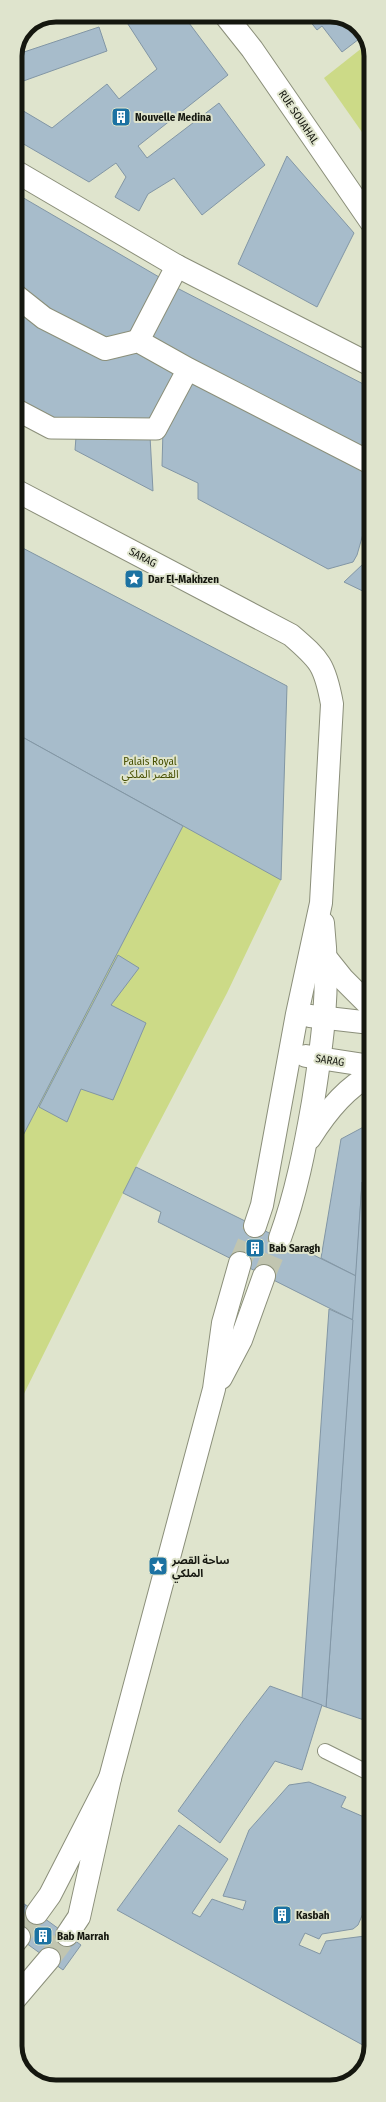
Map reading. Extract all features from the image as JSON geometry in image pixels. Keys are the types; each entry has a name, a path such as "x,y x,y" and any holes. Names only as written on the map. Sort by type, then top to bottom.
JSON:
{"street":[{"name":"RUE SOUAHAL","path":"231,22 252,49 364,212"},
{"path":"22,175 177,266 364,361"},
{"path":"138,341 177,266"},
{"path":"22,301 44,318 104,349 138,341 188,369 364,459"},
{"path":"22,413 51,428 156,429 188,369"},
{"name":"SARAG","path":"22,494 291,635 317,657 328,679 332,704 321,903"},
{"path":"280,1238 288,1217 306,1144 325,1018 327,959 321,903"},
{"path":"255,1226 262,1205 289,1053 321,903"},
{"path":"327,959 343,979 364,1000"},
{"path":"297,1014 364,1021"},
{"name":"SARAG","path":"289,1053 364,1065"},
{"path":"306,1144 317,1126 338,1100 364,1078"},
{"path":"67,1935 79,1917 110,1778 214,1389 223,1323 240,1263"},
{"path":"214,1389 241,1340 264,1276"},
{"path":"37,1913 50,1896 110,1778"},
{"path":"22,1991 49,1959"}],"lane":[{"path":"325,1751 364,1770"}],"green space":[{"path":"363,47 364,52 364,135 324,78"},
{"name":"Palais Royal القصر الملكي","path":"22,548 287,686 281,880 227,993 136,1167 22,1398"}],"building":[{"name":"Nouvelle Medina","path":"127,22 188,22 228,75 138,146 147,158 219,103 265,165 202,215 174,178 148,194 139,211 115,197 126,177 116,163 89,182 22,143 22,110 52,128 107,84 119,99 157,69"},
{"path":"311,22 339,23 351,29 359,39 342,52 322,26 317,30"},
{"path":"99,27 107,51 22,81 23,52"},
{"path":"287,156 354,233 317,307 238,264"},
{"path":"22,197 159,277 130,332 112,342 58,314 22,287"},
{"path":"177,288 364,384 364,447 151,338"},
{"path":"22,308 141,351 179,372 150,422 55,420 22,403"},
{"path":"189,380 364,470 364,530 357,555 353,562 328,569 198,499 198,483 162,466 163,430"},
{"path":"150,436 153,491 75,450 76,437"},
{"path":"22,548 287,686 281,880 22,737"},
{"path":"364,562 364,592 344,582"},
{"name":"Palais Royal القصر الملكي","path":"22,737 183,826 22,1137"},
{"path":"118,955 139,968 111,1005 146,1023 113,1100 81,1089 67,1122 39,1107"},
{"path":"364,1127 364,1182 362,1182 356,1276 321,1258 341,1139"},
{"name":"Bab Saragh","path":"136,1167 356,1276 353,1320 158,1222 161,1212 123,1193"},
{"path":"362,1182 364,1182 364,1720 326,1707"},
{"path":"329,1309 353,1320 326,1707 302,1698"},
{"path":"270,1686 322,1705 302,1770 275,1761 220,1843 178,1811"},
{"name":"Kasbah","path":"309,1782 346,1797 341,1807 364,1817 364,1911 358,1925 353,1929 322,1934 319,1939 305,1933 299,1945 320,1954 326,1941 364,1936 364,2046 117,1910 179,1825 228,1859 192,1913 200,1917 212,1899 243,1910 246,1901 223,1896 249,1830 289,1785"},
{"path":"22,1903 26,1905 22,1910"},
{"name":"Bab Marrah","path":"26,1905 81,1945 63,1970 22,1940 22,1910"}],"tunnel":[{"path":"240,1263 255,1226"},
{"path":"264,1276 280,1238"},
{"path":"22,1933 37,1913"},
{"path":"49,1959 67,1935"}],"place":[{"name":"Nouvelle Medina","path":"121,117"},
{"name":"Dar El-Makhzen","path":"134,579"},
{"name":"Bab Saragh","path":"255,1248"},
{"name":"ساحة القصر الملكي","path":"158,1566"},
{"name":"Kasbah","path":"282,1915"},
{"name":"Bab Marrah","path":"43,1936"}]}
